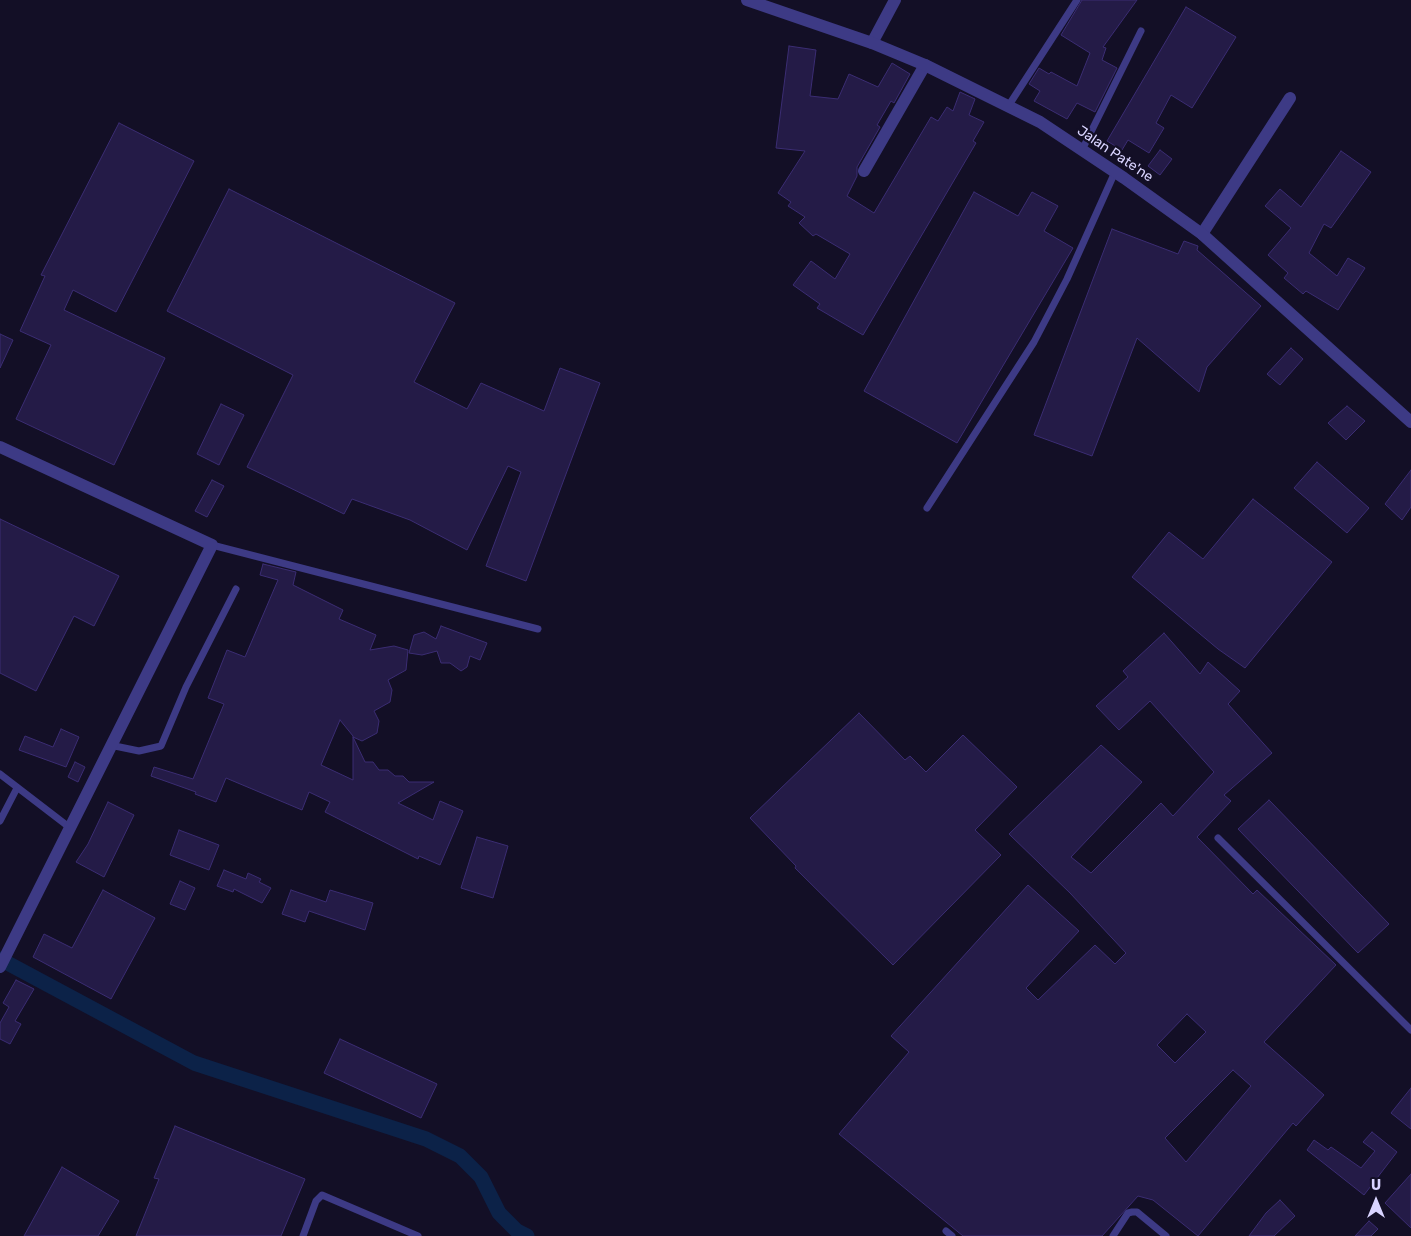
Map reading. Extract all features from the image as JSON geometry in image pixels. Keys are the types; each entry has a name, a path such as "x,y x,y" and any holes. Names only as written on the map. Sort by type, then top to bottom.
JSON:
{"street":[{"name":"Jalan Pate'ne","path":"747,0 872,43 925,65 1033,117 1202,234 1411,422"},
{"path":"872,43 896,0"},
{"path":"864,171 925,65"},
{"path":"1202,234 1290,98"},
{"path":"0,447 212,545 0,967"}],"lane":[{"path":"1009,105 1077,0"},
{"path":"1082,150 1141,31"},
{"path":"926,508 1034,342 1067,279 1115,172"},
{"path":"212,545 538,629"},
{"path":"110,745 139,751 161,746 186,688 236,589"},
{"path":"0,774 69,827"},
{"path":"0,821 17,788"},
{"path":"1218,838 1411,1030"},
{"path":"303,1236 316,1201 319,1197 326,1195 418,1236"},
{"path":"1113,1236 1128,1213 1132,1212 1137,1212 1166,1236"}],"building":[{"path":"1082,0 1137,0 1103,47 1106,48 1102,60 1117,68 1095,112 1077,103 1067,119 1034,101 1040,91 1029,84 1039,68 1049,74 1051,72 1077,86 1090,53 1061,35"},
{"path":"1186,7 1236,37 1192,108 1171,95 1156,123 1164,128 1149,153 1128,140 1122,150 1107,141"},
{"path":"789,46 816,50 810,96 838,99 849,74 878,87 892,63 910,74 894,103 891,101 877,125 880,127 857,167 857,176 847,196 874,213 931,117 938,121 947,107 953,111 960,92 975,99 969,115 984,122 973,141 976,143 863,335 817,308 820,304 793,285 811,261 835,279 850,254 816,234 813,236 799,223 805,217 788,206 791,202 778,193 805,151 776,148"},
{"path":"119,123 194,161 116,312 73,290 64,310 165,358 114,465 16,419 51,345 20,331 45,276 41,275"},
{"path":"1160,150 1172,159 1160,175 1148,166"},
{"path":"1341,151 1371,172 1331,228 1324,224 1309,253 1337,276 1348,258 1365,268 1338,310 1306,291 1303,294 1284,278 1288,273 1268,255 1291,228 1265,206 1280,189 1301,207"},
{"path":"229,189 455,303 414,382 467,409 481,383 544,411 560,368 600,383 526,581 486,566 521,472 508,466 467,550 410,520 352,499 344,514 247,467 293,375 167,311"},
{"path":"974,192 1018,216 1032,192 1058,206 1044,231 1073,248 957,443 864,391"},
{"path":"1112,229 1178,254 1184,241 1198,246 1197,250 1261,306 1207,367 1199,392 1137,338 1092,456 1034,435"},
{"path":"0,334 13,340 0,368"},
{"path":"1291,348 1303,359 1280,385 1267,374"},
{"path":"221,404 244,415 219,465 197,454"},
{"path":"1347,406 1365,421 1346,440 1328,423"},
{"path":"1317,462 1369,508 1347,533 1294,488"},
{"path":"1411,470 1411,507 1402,520 1385,504"},
{"path":"212,480 224,486 207,517 195,511"},
{"path":"1253,499 1332,562 1245,668 1218,649 1132,577 1169,532 1203,559"},
{"path":"0,519 119,576 94,626 74,616 36,691 0,673"},
{"path":"263,564 296,572 293,585 343,610 339,619 376,635 370,650 394,646 408,650 406,670 388,680 392,690 390,702 374,711 379,721 377,733 362,741 353,737 365,762 373,762 379,770 388,770 395,776 403,776 409,782 434,782 398,803 433,820 440,801 463,811 440,865 419,856 418,859 325,812 330,802 309,792 302,810 226,778 216,802 195,794 196,792 151,776 154,767 193,779 224,704 208,698 227,650 245,657 278,580 260,575","holes":["340,720 353,736 353,780 321,765"]},
{"path":"441,626 487,643 480,660 470,656 467,667 461,671 450,663 441,663 437,651 422,655 409,653 414,635 424,632 436,639"},
{"path":"1164,633 1200,674 1208,662 1240,691 1228,704 1272,753 1224,795 1231,801 1197,837 1253,894 1257,890 1336,965 1264,1042 1324,1095 1296,1126 1293,1123 1198,1236 1153,1200 1138,1196 1102,1236 963,1236 839,1134 909,1052 891,1036 1028,885 1079,931 1026,988 1038,1000 1095,945 1115,964 1126,953 1070,893 1009,834 1101,745 1142,782 1071,857 1091,873 1161,803 1173,816 1214,772 1150,701 1119,730 1096,706 1128,677 1123,671","holes":["1187,1014 1206,1032 1175,1063 1157,1045","1233,1070 1251,1086 1186,1162 1165,1138"]},
{"path":"859,713 905,760 910,756 926,772 963,735 1017,787 975,830 1001,855 893,965 795,868 796,866 750,818"},
{"path":"61,729 79,737 66,767 19,750 25,736 53,747"},
{"path":"75,762 85,767 78,782 68,777"},
{"path":"1269,800 1389,924 1358,953 1238,829"},
{"path":"108,802 134,815 104,877 76,862 88,844"},
{"path":"179,830 219,845 209,870 170,855"},
{"path":"477,837 508,846 493,898 461,888"},
{"path":"224,870 246,879 248,873 261,879 259,882 271,888 262,903 234,889 233,892 217,886"},
{"path":"180,881 195,888 185,910 170,904"},
{"path":"103,890 155,918 111,999 33,957 44,934 72,948"},
{"path":"291,890 326,902 330,890 373,903 365,930 309,911 305,922 282,914"},
{"path":"16,980 34,989 15,1021 21,1024 10,1044 0,1039 0,1023 9,1007 3,1003"},
{"path":"340,1039 437,1084 421,1118 324,1073"},
{"path":"1411,1088 1411,1129 1391,1113"},
{"path":"175,1126 305,1179 281,1236 136,1236 159,1179 154,1178"},
{"path":"1372,1132 1397,1152 1364,1195 1307,1150 1314,1140 1328,1150 1331,1147 1361,1168 1375,1151 1363,1142"},
{"path":"62,1167 119,1201 98,1236 24,1236"},
{"path":"1411,1174 1411,1228 1385,1203"},
{"path":"1280,1200 1295,1216 1274,1236 1249,1236 1266,1213"},
{"path":"1369,1221 1378,1229 1371,1236 1355,1236"}],"waterway":[{"path":"0,959 194,1063 426,1139 460,1156 481,1177 499,1213 517,1231 527,1236"}]}
